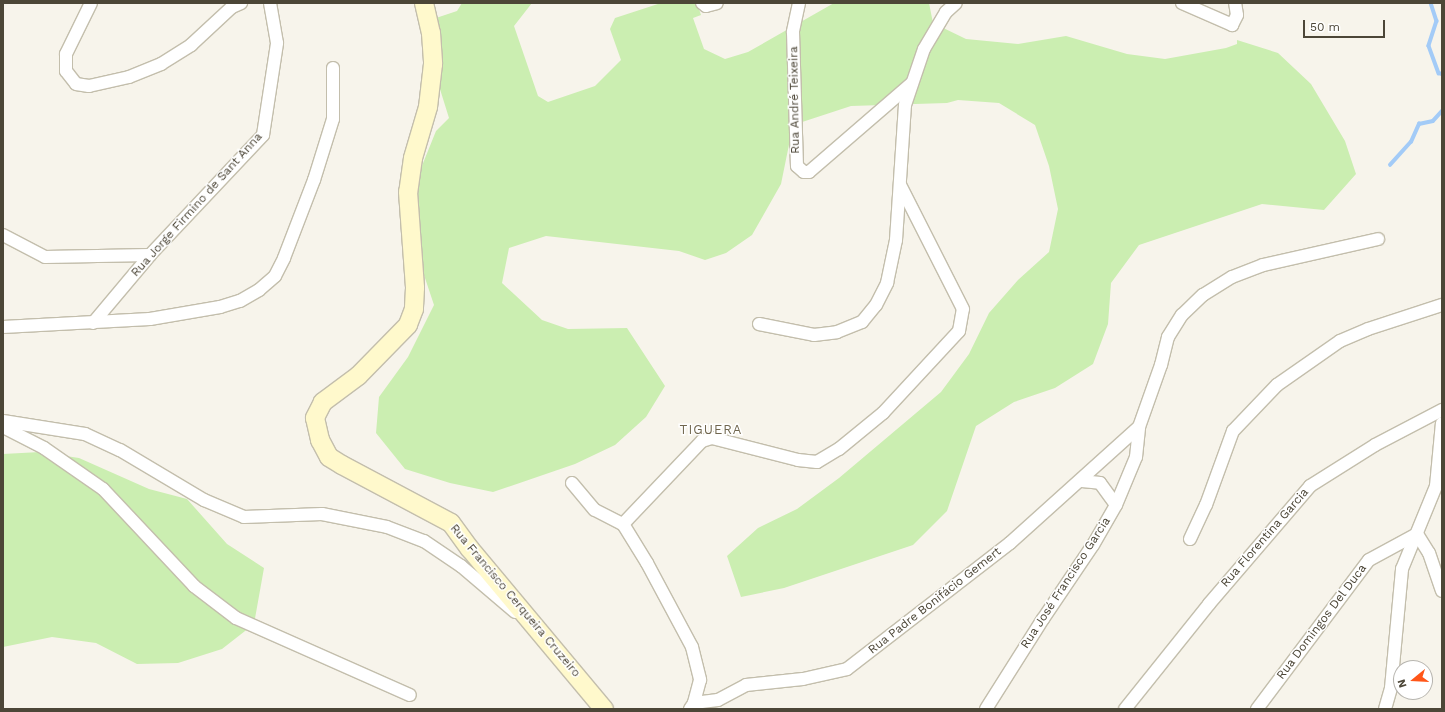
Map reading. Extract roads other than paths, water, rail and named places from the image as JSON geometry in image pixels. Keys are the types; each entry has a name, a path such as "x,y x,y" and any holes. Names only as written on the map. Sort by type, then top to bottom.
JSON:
{"main road":[{"name":"Rua Francisco Cerqueira Cruzeiro","path":"424,3 431,33 433,64 428,107 413,158 408,192 409,233 415,288 414,309 408,325 358,376 323,402 315,418 320,440 329,457 451,523 470,549 552,645 604,709"}],"street":[{"path":"91,3 66,54 66,71 76,84 89,86 130,77 161,64 191,45 232,7 241,3"},
{"name":"Rua Jorge Firmino de Sant Anna","path":"93,322 150,255 263,135 277,43 270,3"},
{"path":"702,3 706,6 717,3"},
{"name":"Rua André Teixeira","path":"799,3 793,32 796,166 804,172 808,172 912,83"},
{"path":"759,324 814,335 837,332 862,322 876,305 887,283 896,240 905,105 924,49 946,12 956,3"},
{"path":"1182,3 1232,25 1237,14 1235,3"},
{"path":"3,327 150,319 240,301 259,290 274,276 284,258 314,180 333,118 333,68"},
{"path":"623,524 702,441 712,438 798,460 817,462 839,450 883,413 959,331 963,309 900,185"},
{"path":"3,235 45,257 150,255"},
{"name":"Rua José Francisco Garcia","path":"986,709 1093,545 1116,505 1136,457 1139,427 1161,364 1168,337 1182,315 1203,295 1232,277 1263,265 1378,239"},
{"path":"1190,539 1206,506 1233,430 1277,385 1340,341 1368,328 1442,305"},
{"name":"Rua Florentina Garcia","path":"1125,709 1209,604 1310,486 1375,445 1442,410"},
{"path":"3,422 85,434 120,450 204,500 244,517 322,514 387,527 424,542 462,566 552,645"},
{"path":"1385,709 1391,688 1402,569 1436,486 1442,423"},
{"path":"3,427 44,448 103,489 194,586 236,618 410,695"},
{"name":"Rua Padre Bonifácio Gemert","path":"692,706 718,700 746,685 803,679 847,669 1010,543 1082,480 1139,427"},
{"path":"1082,480 1100,483 1116,505"},
{"path":"572,483 595,510 623,524 647,563 692,647 700,680 692,706"},
{"path":"1416,534 1429,553 1442,591"},
{"name":"Rua Domingos Del Duca","path":"1257,709 1369,560 1416,534"}],"waterway":[{"path":"1431,3 1437,21 1429,46 1439,73 1442,74"},
{"path":"1390,165 1411,142 1419,124 1433,121 1442,111"}],"district":[{"name":"TIGUERA","path":"711,430"}]}
